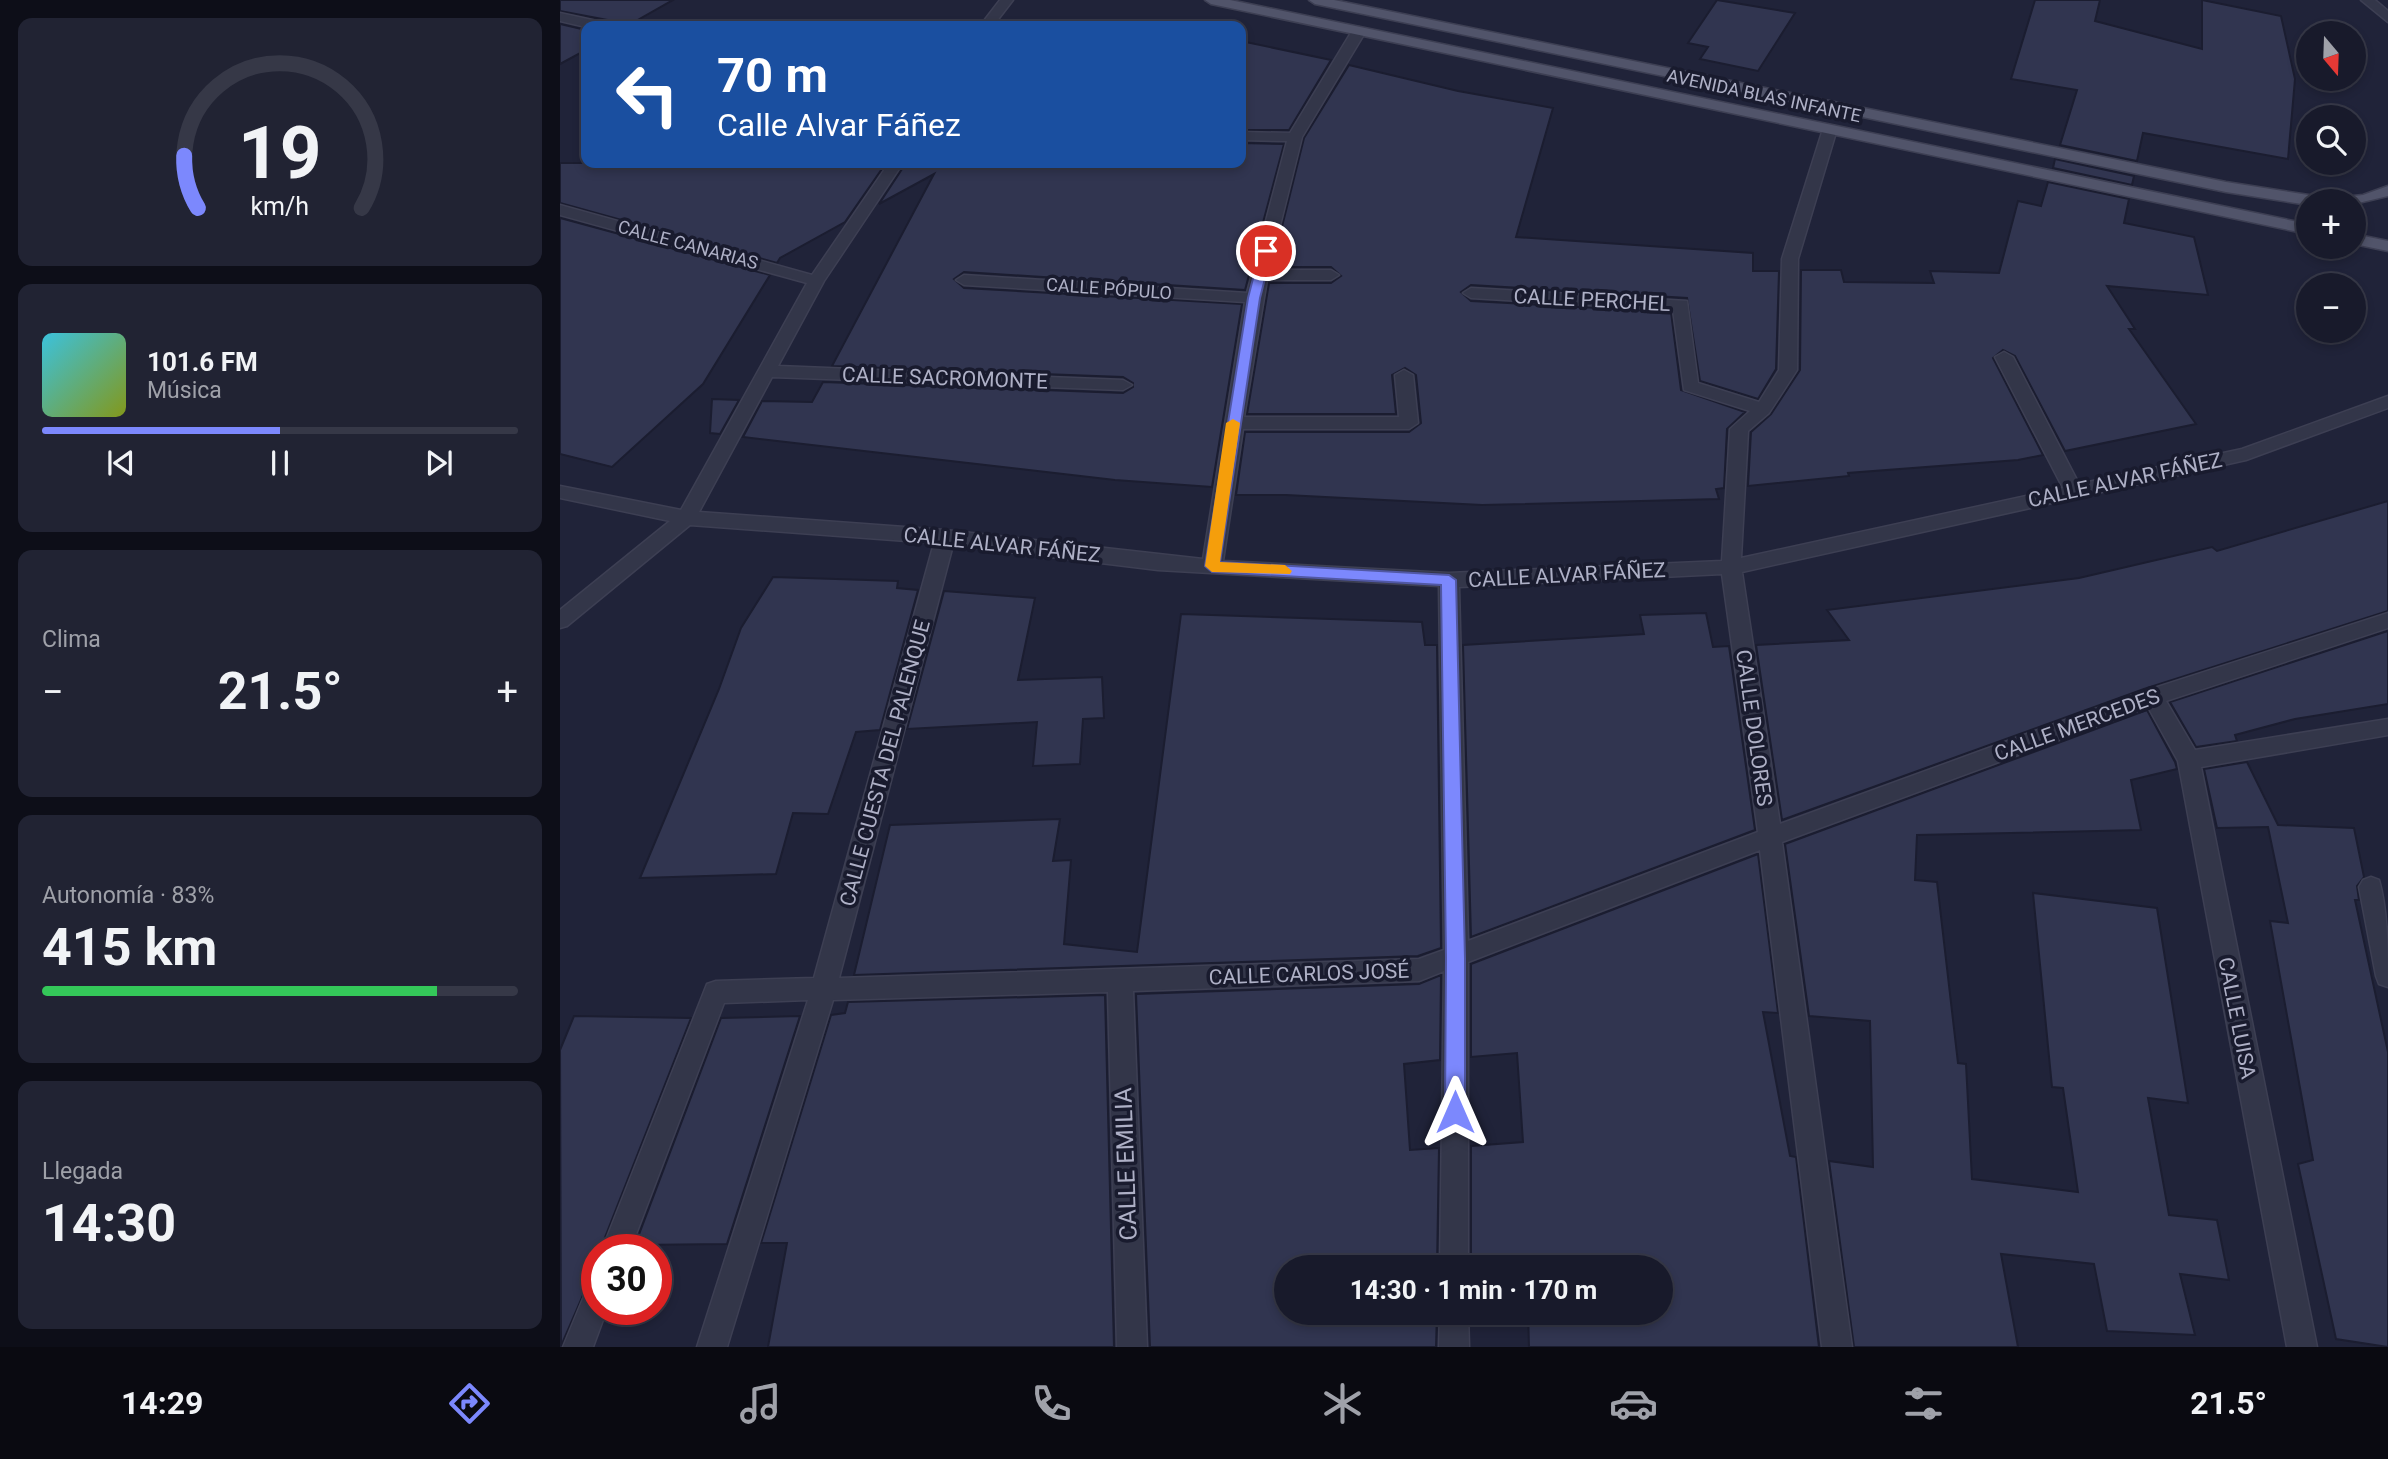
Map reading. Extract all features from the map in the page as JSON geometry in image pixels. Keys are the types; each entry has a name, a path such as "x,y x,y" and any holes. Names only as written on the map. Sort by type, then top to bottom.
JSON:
{"main road":[{"name":"AVENIDA BLAS INFANTE","path":"1211,0 2296,226"},
{"name":"AVENIDA BLAS INFANTE","path":"1315,0 2251,192 2296,198"},
{"path":"2366,199 2388,191"},
{"path":"2366,241 2388,246"}],"street":[{"path":"990,21 1007,0"},
{"path":"2367,0 2388,18"},
{"path":"560,17 581,22"},
{"path":"1212,566 1254,298 1295,137 1359,31"},
{"name":"CALLE DOLORES","path":"1830,129 1790,260 1788,370 1763,409 1740,429 1731,567 1837,1347"},
{"path":"1246,136 1295,137"},
{"path":"560,621 687,518 816,281 893,168"},
{"name":"CALLE CANARIAS","path":"560,210 816,281"},
{"path":"1260,275 1332,275"},
{"name":"CALLE PÓPULO","path":"964,280 1254,298"},
{"name":"CALLE PERCHEL","path":"1471,293 1681,305 1690,386 1763,409"},
{"path":"2004,357 2074,492"},
{"name":"CALLE SACROMONTE","path":"767,371 1123,385"},
{"path":"1233,424 1409,423 1404,375"},
{"name":"CALLE ALVAR FÁÑEZ","path":"560,492 687,518 945,537 1158,563 1449,580 1731,567 2246,454 2388,402"},
{"name":"CALLE CUESTA DEL PALENQUE","path":"712,1347 824,989 945,537"},
{"path":"1449,580 1456,958 1454,1255"},
{"name":"CALLE MERCEDES","path":"1769,837 2153,697 2388,620"},
{"name":"CALLE LUISA","path":"2153,697 2189,760 2302,1347"},
{"path":"2189,760 2388,727"},
{"name":"CALLE CARLOS JOSÉ","path":"824,989 1419,970 1769,837"},
{"path":"2371,887 2388,976"},
{"name":"CALLE EMILIA","path":"1120,981 1132,1347"},
{"path":"622,1234 716,992 824,989"},
{"path":"578,1347 587,1325"},
{"path":"1454,1325 1454,1347"}],"building":[{"path":"560,0 673,0 636,21 608,21 560,11"},
{"path":"1717,0 1795,13 1758,71 1700,59 1708,47 1688,43"},
{"path":"2035,0 2100,0 2095,21 2202,49 2202,0 2281,16 2295,79 2288,159 2143,133 2137,161 2060,145 2077,90 2011,79"},
{"path":"560,24 581,29 581,53 560,64"},
{"path":"1246,42 1331,60 1289,130 1246,130"},
{"path":"1349,65 1458,91 1553,108 1516,237 1753,253 1753,271 1779,271 1776,369 1758,399 1700,381 1687,298 1471,285 1461,292 1471,301 1671,312 1681,390 1745,412 1727,429 1724,488 1716,489 1719,499 1482,505 1236,495 1245,432 1409,432 1421,423 1416,375 1405,368 1392,375 1396,414 1247,414 1269,283 1331,283 1341,276 1331,267 1272,267 1304,138"},
{"path":"1246,143 1284,144 1245,290 964,272 954,279 964,288 1242,304 1212,487 1115,480 743,437 762,401 812,402 823,382 1123,393 1133,387 1133,383 1123,377 832,366 934,174 879,204 903,168 1246,168"},
{"path":"2055,159 2134,176 2132,185 2053,168"},
{"path":"560,163 581,163 581,168 883,168 845,222 780,258 777,263 560,203"},
{"path":"2048,182 2129,199 2124,223 2194,237 2208,295 2107,286 2135,329 2129,329 2196,424 2065,451 2015,356 2003,350 1993,358 2043,455 2018,460 1848,473 1849,476 1748,486 1751,432 1771,414 1800,370 1801,270 1841,270 1844,282 1934,283 1930,271 1999,273 2018,201 2041,206"},
{"path":"560,218 770,275 703,384 612,467 560,454"},
{"path":"712,399 739,400 720,434 710,433"},
{"path":"2388,501 2388,611 2144,689 1782,820 1756,645 1849,640 1827,610 2079,578 2212,547 2217,551"},
{"path":"773,577 898,581 897,588 918,590 880,730 856,732 828,814 793,813 776,874 640,878 719,689 741,628"},
{"path":"944,591 1035,598 1018,680 1102,677 1104,718 1083,719 1080,764 1033,766 1037,722 907,729"},
{"path":"1706,613 1713,647 1729,646 1755,830 1471,937 1463,645 1644,634 1640,615"},
{"path":"1181,614 1422,622 1425,645 1437,645 1441,948 1418,956 854,975 890,825 1060,819 1053,861 1071,860 1064,944 1137,952"},
{"path":"2388,631 2388,704 2295,719 2235,735 2237,741 2196,747 2170,702"},
{"path":"2147,710 2177,769 2131,780 2141,830 1917,835 1915,880 1937,882 1958,1063 1966,1064 1972,1179 2078,1192 2063,1088 2052,1087 2033,893 2157,908 2188,1103 2148,1098 2169,1215 2217,1220 2229,1280 2180,1274 2195,1335 2107,1331 2094,1264 2001,1254 2018,1347 1854,1347 1829,1161 1873,1167 1870,1021 1809,1016 1785,844"},
{"path":"2247,762 2278,825 2354,828 2364,877 2357,886 2359,900 2355,900 2388,1052 2388,1347 2336,1339 2298,1164 2313,1160 2270,921 2288,923 2268,827 2217,828 2204,769"},
{"path":"1758,854 1778,1013 1763,1012 1790,1156 1796,1157 1819,1347 1529,1347 1528,1325 1673,1325 1673,1255 1471,1255 1471,1146 1523,1142 1517,1053 1471,1057 1471,964"},
{"path":"1441,975 1440,1060 1404,1064 1410,1150 1439,1148 1437,1255 1274,1255 1274,1325 1437,1325 1436,1347 1150,1347 1136,994 1419,984"},
{"path":"1105,995 1114,1347 768,1347 787,1243 761,1243 831,1015 845,1013 848,1002"},
{"path":"574,1016 691,1018 606,1234 581,1234 581,1300 561,1346 560,1050"},
{"path":"800,1016 727,1244 672,1245 672,1234 639,1234 721,1018"}],"slow traffic":[{"path":"1233,423 1212,566 1285,571"}],"route":[{"path":"1266,251 1254,298 1212,566 1449,580 1456,958 1455,1112"}]}
